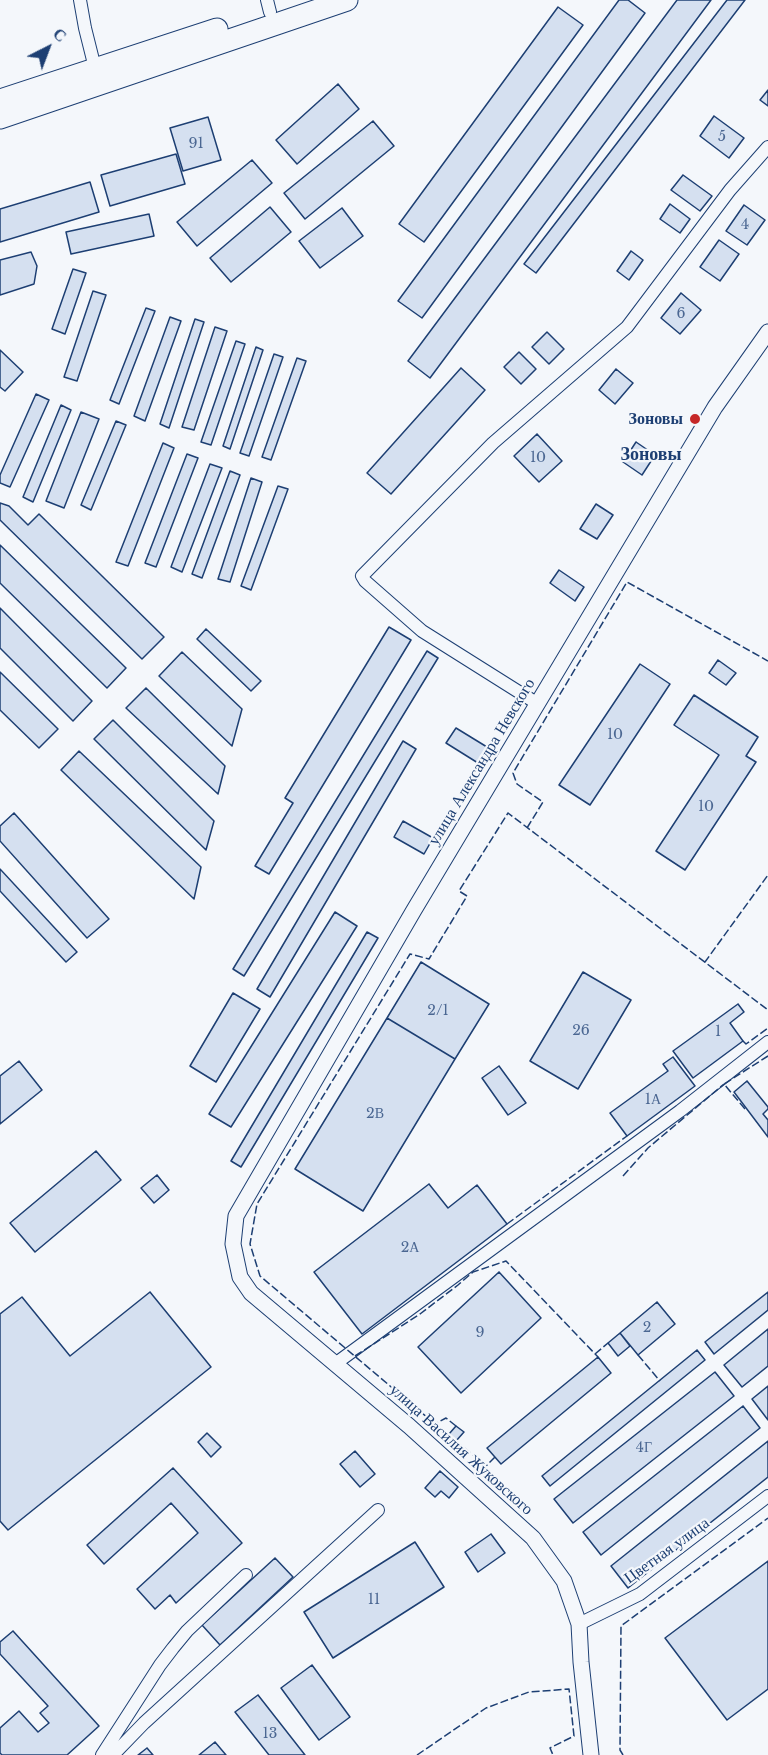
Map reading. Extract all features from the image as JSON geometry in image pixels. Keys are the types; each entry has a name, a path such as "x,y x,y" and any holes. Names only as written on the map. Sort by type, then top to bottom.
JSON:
{"highway":[{"path":"0,100 268,6 306,0"},
{"path":"0,118 347,0"}],"street":[{"path":"80,0 95,68"},
{"path":"538,704 422,631 362,576 493,443 627,327 730,190 768,147"},
{"name":"улица Александра Невского","path":"236,1216 414,910 715,407 768,332"},
{"path":"335,1364 680,1110 768,1042"},
{"name":"улица Василия Жуковского","path":"236,1216 233,1244 240,1277 251,1293 409,1426 533,1538 564,1581 579,1624 591,1755"},
{"name":"Цветная улица","path":"579,1624 640,1594 768,1496"},
{"path":"113,1755 151,1717 378,1510"},
{"path":"102,1755 172,1648 246,1575"}],"building":[{"path":"619,0 628,0 645,13 422,318 398,301"},
{"path":"677,0 711,0 430,378 408,361"},
{"path":"727,0 745,0 536,273 524,264"},
{"path":"558,7 583,25 424,242 399,224"},
{"path":"338,84 359,109 297,164 276,140"},
{"path":"768,90 768,106 760,100"},
{"path":"714,116 744,138 729,158 700,136"},
{"path":"208,117 221,160 183,171 170,128"},
{"path":"373,121 394,146 305,219 284,193"},
{"path":"176,154 185,184 110,206 101,175"},
{"path":"252,160 272,183 197,246 177,222"},
{"path":"683,175 712,196 700,211 671,190"},
{"path":"90,182 99,212 0,242 0,209"},
{"path":"670,204 690,219 680,233 660,219"},
{"path":"744,205 765,220 747,245 726,231"},
{"path":"270,207 291,232 231,282 210,258"},
{"path":"342,208 363,236 320,268 299,241"},
{"path":"149,214 154,236 71,254 66,232"},
{"path":"719,240 739,254 720,281 700,267"},
{"path":"631,251 643,260 629,280 617,271"},
{"path":"31,252 37,266 34,284 0,295 0,260"},
{"path":"73,269 86,273 65,334 52,329"},
{"path":"93,291 106,295 77,381 64,377"},
{"path":"681,293 701,310 680,334 661,318"},
{"path":"146,308 155,311 119,404 110,400"},
{"path":"170,317 181,321 145,421 134,416"},
{"path":"195,319 204,322 169,428 160,424"},
{"path":"215,327 227,331 194,430 182,427"},
{"path":"547,332 564,349 549,364 532,347"},
{"path":"236,341 245,344 211,445 201,442"},
{"path":"256,347 263,350 230,449 223,446"},
{"path":"0,350 23,372 5,391 0,387"},
{"path":"519,352 536,369 521,384 504,367"},
{"path":"274,354 283,357 249,456 240,453"},
{"path":"297,358 306,361 271,460 262,457"},
{"path":"461,368 485,390 391,494 367,473"},
{"path":"616,369 633,383 615,404 599,390"},
{"path":"36,394 49,400 10,487 0,483 0,475"},
{"path":"61,405 71,410 33,502 23,497"},
{"path":"81,412 99,419 64,508 46,501"},
{"path":"116,421 126,425 91,510 81,505"},
{"path":"537,434 562,461 539,482 514,456"},
{"path":"636,442 655,455 642,475 623,462"},
{"path":"163,443 174,448 128,566 116,562"},
{"path":"187,454 198,458 156,567 145,563"},
{"path":"210,464 222,468 182,572 171,567"},
{"path":"230,471 240,475 202,578 192,574"},
{"path":"251,478 262,482 230,582 218,579"},
{"path":"278,486 288,489 251,590 241,586"},
{"path":"0,503 9,506 28,525 39,514 164,637 142,659 0,520"},
{"path":"596,504 613,515 597,539 580,529"},
{"path":"0,545 126,668 107,688 0,583"},
{"path":"559,570 584,587 575,601 550,583"},
{"path":"0,608 92,701 73,721 0,648"},
{"path":"389,627 411,640 269,874 255,866 293,803 285,798"},
{"path":"206,629 261,681 251,691 197,639"},
{"path":"427,651 438,658 244,976 233,969"},
{"path":"182,652 242,709 232,746 159,676"},
{"path":"718,660 736,673 726,685 709,673"},
{"path":"640,664 670,684 590,805 559,785"},
{"path":"0,672 58,729 39,748 0,710"},
{"path":"146,688 225,766 218,794 126,708"},
{"path":"694,695 758,737 746,756 756,762 685,870 656,851 719,755 674,725"},
{"path":"113,720 214,821 206,850 94,739"},
{"path":"456,728 487,747 478,763 446,743"},
{"path":"403,741 416,749 270,997 257,989"},
{"path":"79,751 201,867 194,899 61,770"},
{"path":"14,813 109,919 87,938 0,841 0,826"},
{"path":"403,821 433,838 424,854 394,837"},
{"path":"0,869 77,952 66,962 0,891"},
{"path":"335,912 357,926 231,1127 209,1114"},
{"path":"367,932 378,938 241,1167 231,1161"},
{"path":"421,962 489,1004 455,1059 387,1018"},
{"path":"583,972 631,1000 578,1089 530,1061"},
{"path":"233,993 260,1009 216,1082 190,1066"},
{"path":"738,1004 744,1012 730,1023 743,1041 693,1078 673,1051"},
{"path":"387,1018 455,1059 363,1211 295,1169"},
{"path":"673,1057 695,1086 627,1136 610,1113 668,1071 663,1064"},
{"path":"19,1061 42,1090 0,1124 0,1076"},
{"path":"499,1066 526,1103 508,1115 482,1078"},
{"path":"747,1081 768,1107 763,1114 768,1120 768,1137 734,1092"},
{"path":"96,1151 121,1180 35,1252 10,1223"},
{"path":"157,1175 169,1190 154,1203 141,1188"},
{"path":"429,1184 448,1208 477,1185 507,1224 362,1334 314,1272"},
{"path":"499,1272 541,1318 461,1393 418,1347"},
{"path":"150,1292 211,1367 8,1530 0,1521 0,1314 22,1297 70,1356"},
{"path":"768,1292 768,1310 714,1354 705,1342"},
{"path":"657,1302 675,1324 638,1355 620,1333"},
{"path":"768,1329 768,1366 742,1387 724,1365"},
{"path":"620,1333 630,1346 618,1356 608,1343"},
{"path":"697,1350 705,1360 550,1486 542,1476"},
{"path":"598,1357 611,1373 501,1464 487,1448"},
{"path":"715,1372 734,1396 573,1523 554,1499"},
{"path":"768,1386 768,1420 752,1399"},
{"path":"743,1406 760,1428 601,1555 583,1532"},
{"path":"456,1426 464,1432 456,1441 449,1434"},
{"path":"207,1433 221,1447 211,1457 198,1442"},
{"path":"768,1441 768,1477 628,1588 611,1566"},
{"path":"355,1451 375,1474 360,1487 340,1464"},
{"path":"173,1468 242,1543 176,1603 170,1595 155,1609 137,1589 198,1533 171,1503 104,1564 87,1545"},
{"path":"440,1471 458,1487 449,1498 441,1491 435,1497 425,1488"},
{"path":"491,1534 505,1553 478,1572 465,1552"},
{"path":"415,1542 444,1587 333,1658 304,1612"},
{"path":"275,1558 293,1577 220,1645 202,1625"},
{"path":"768,1561 768,1689 727,1720 665,1638"},
{"path":"13,1631 99,1726 67,1755 2,1755 0,1753 0,1728 19,1711 38,1732 49,1723 40,1713 48,1706 0,1654 0,1642"},
{"path":"312,1665 350,1717 319,1740 281,1688"},
{"path":"258,1695 305,1755 269,1755 235,1712"},
{"path":"215,1742 226,1755 199,1755"},
{"path":"147,1748 153,1755 138,1755"}],"fence":[{"path":"527,828 543,802 517,784 513,773 627,582 768,661"},
{"path":"456,1426 446,1418 435,1424 260,1276 250,1244 257,1204 410,954 429,959 467,896 459,891 508,813 768,1010"},
{"path":"704,962 768,875"},
{"path":"743,1041 746,1044 768,1028"},
{"path":"745,1109 724,1084 768,1056"},
{"path":"623,1176 648,1148 724,1084"},
{"path":"507,1224 627,1136"},
{"path":"355,1356 420,1314 473,1272 506,1261 598,1357"},
{"path":"595,1354 608,1343"},
{"path":"638,1355 660,1381"},
{"path":"456,1441 486,1466 495,1457"},
{"path":"623,1755 620,1750 621,1626 768,1518"},
{"path":"417,1755 486,1708 529,1692 569,1689 574,1736 550,1748 553,1755"}],"place":[{"name":"Зоновы","path":"695,419"}],"district":[{"name":"Зоновы","path":"651,455"}]}
